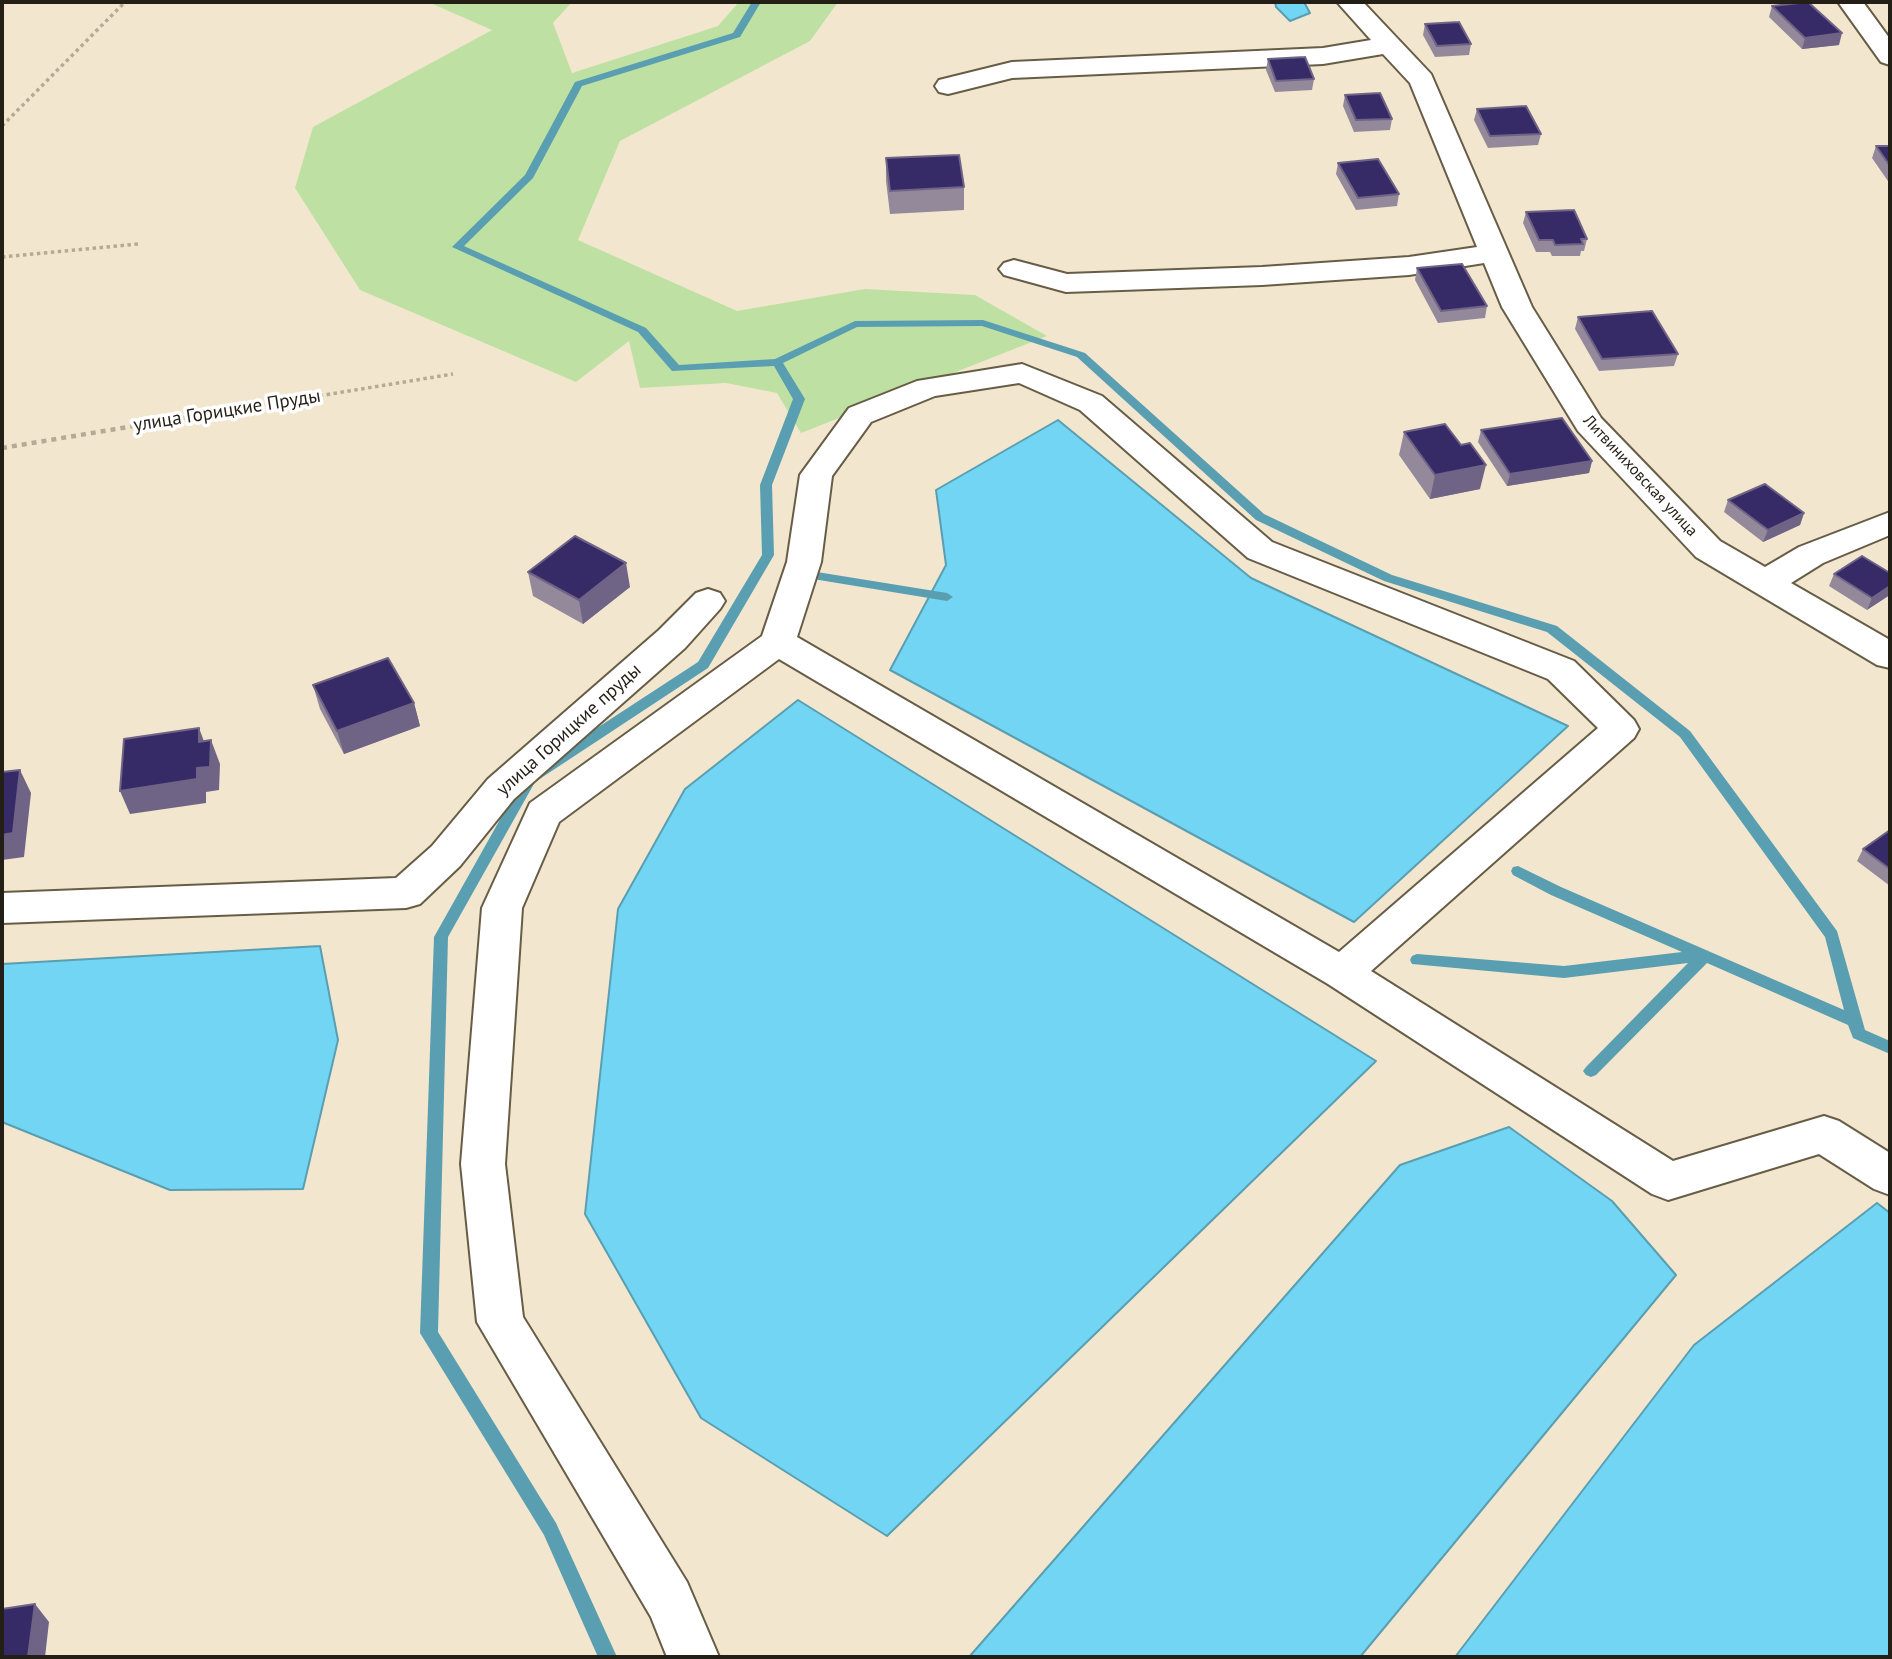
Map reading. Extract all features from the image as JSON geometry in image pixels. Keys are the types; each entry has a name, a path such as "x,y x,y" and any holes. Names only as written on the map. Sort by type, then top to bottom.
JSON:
{"street":[{"name":"Литвиниховская улица","path":"1349,2 1422,80 1517,307 1589,424 1708,549 1890,656"},
{"path":"1850,2 1890,57"},
{"path":"948,86 1012,70 1323,56 1389,45"},
{"path":"1014,269 1066,282 1236,277 1409,266 1494,253"},
{"path":"693,1657 669,1600 500,1322 483,1164 502,908 544,813 778,642 804,562 816,475 860,415 928,388 1021,373 1091,403 1259,550 1560,670 1621,729 1342,973"},
{"path":"1765,583 1811,555 1890,523"},
{"name":"улица Горицкие пруды","path":"2,908 406,893 446,856 501,789 672,639 708,601"},
{"path":"778,642 1342,973 1668,1181 1824,1134 1890,1176"}],"path":[{"path":"2,126 125,2"},
{"path":"2,257 138,244"},
{"name":"улица Горицкие Пруды","path":"2,448 453,374"}],"green space":[{"path":"428,2 572,2 553,23 572,73 718,26 739,2 838,2 810,41 620,141 578,240 737,311 865,289 975,295 1047,336 801,433 777,393 726,383 640,388 629,341 576,382 360,290 295,188 313,127 492,30"}],"water":[{"path":"1275,2 1304,2 1310,13 1290,21 1276,7"},
{"path":"1058,420 1251,578 1568,726 1354,922 890,670 946,565 936,490"},
{"path":"798,700 1376,1061 887,1536 701,1418 585,1214 618,909 685,789"},
{"path":"320,946 338,1040 303,1189 170,1190 2,1122 2,964"},
{"path":"1509,1127 1612,1201 1676,1275 1360,1657 969,1657 1400,1165"},
{"path":"1877,1203 1890,1213 1890,1657 1455,1657 1694,1345"}],"building":[{"path":"1808,2 1842,33 1805,38 1772,6"},
{"path":"1459,22 1471,44 1437,46 1425,24"},
{"path":"1305,57 1314,79 1276,81 1268,59"},
{"path":"1380,93 1392,119 1356,120 1345,95"},
{"path":"1526,106 1541,134 1490,136 1477,109"},
{"path":"1876,146 1890,146 1890,166"},
{"path":"959,155 964,187 890,191 886,158"},
{"path":"1378,159 1399,194 1358,198 1338,163"},
{"path":"1574,210 1587,239 1581,239 1583,244 1555,245 1553,240 1539,240 1526,212"},
{"path":"1462,264 1487,306 1441,311 1417,268"},
{"path":"1652,311 1678,354 1602,359 1578,317"},
{"path":"1562,418 1592,461 1510,474 1481,430"},
{"path":"1445,424 1461,445 1470,443 1486,465 1435,475 1404,432"},
{"path":"1765,484 1804,513 1768,530 1728,500"},
{"path":"575,536 626,563 579,600 528,572"},
{"path":"1862,556 1890,573 1890,586 1872,598 1834,574"},
{"path":"388,658 414,703 337,731 313,685"},
{"path":"199,728 199,742 211,740 210,767 197,768 197,779 120,791 124,739"},
{"path":"20,770 13,833 2,835 2,772"},
{"path":"1890,830 1890,869 1863,849"},
{"path":"35,1604 28,1657 2,1657 2,1609"}],"waterway":[{"path":"756,2 737,35 578,84 529,176 457,247 642,330 676,369 777,362"},
{"path":"777,362 855,324 983,323 1081,355 1260,517 1388,578 1552,629 1685,734 1832,935 1858,1034 1890,1048"},
{"path":"608,1657 550,1529 429,1333 441,937 530,779 703,665 768,555 766,485 799,399 777,362"},
{"path":"817,576 947,597"},
{"path":"1518,871 1556,891 1705,956"},
{"path":"1417,960 1564,972 1702,956"},
{"path":"1591,1071 1705,956"},
{"path":"1705,956 1854,1021"}]}
